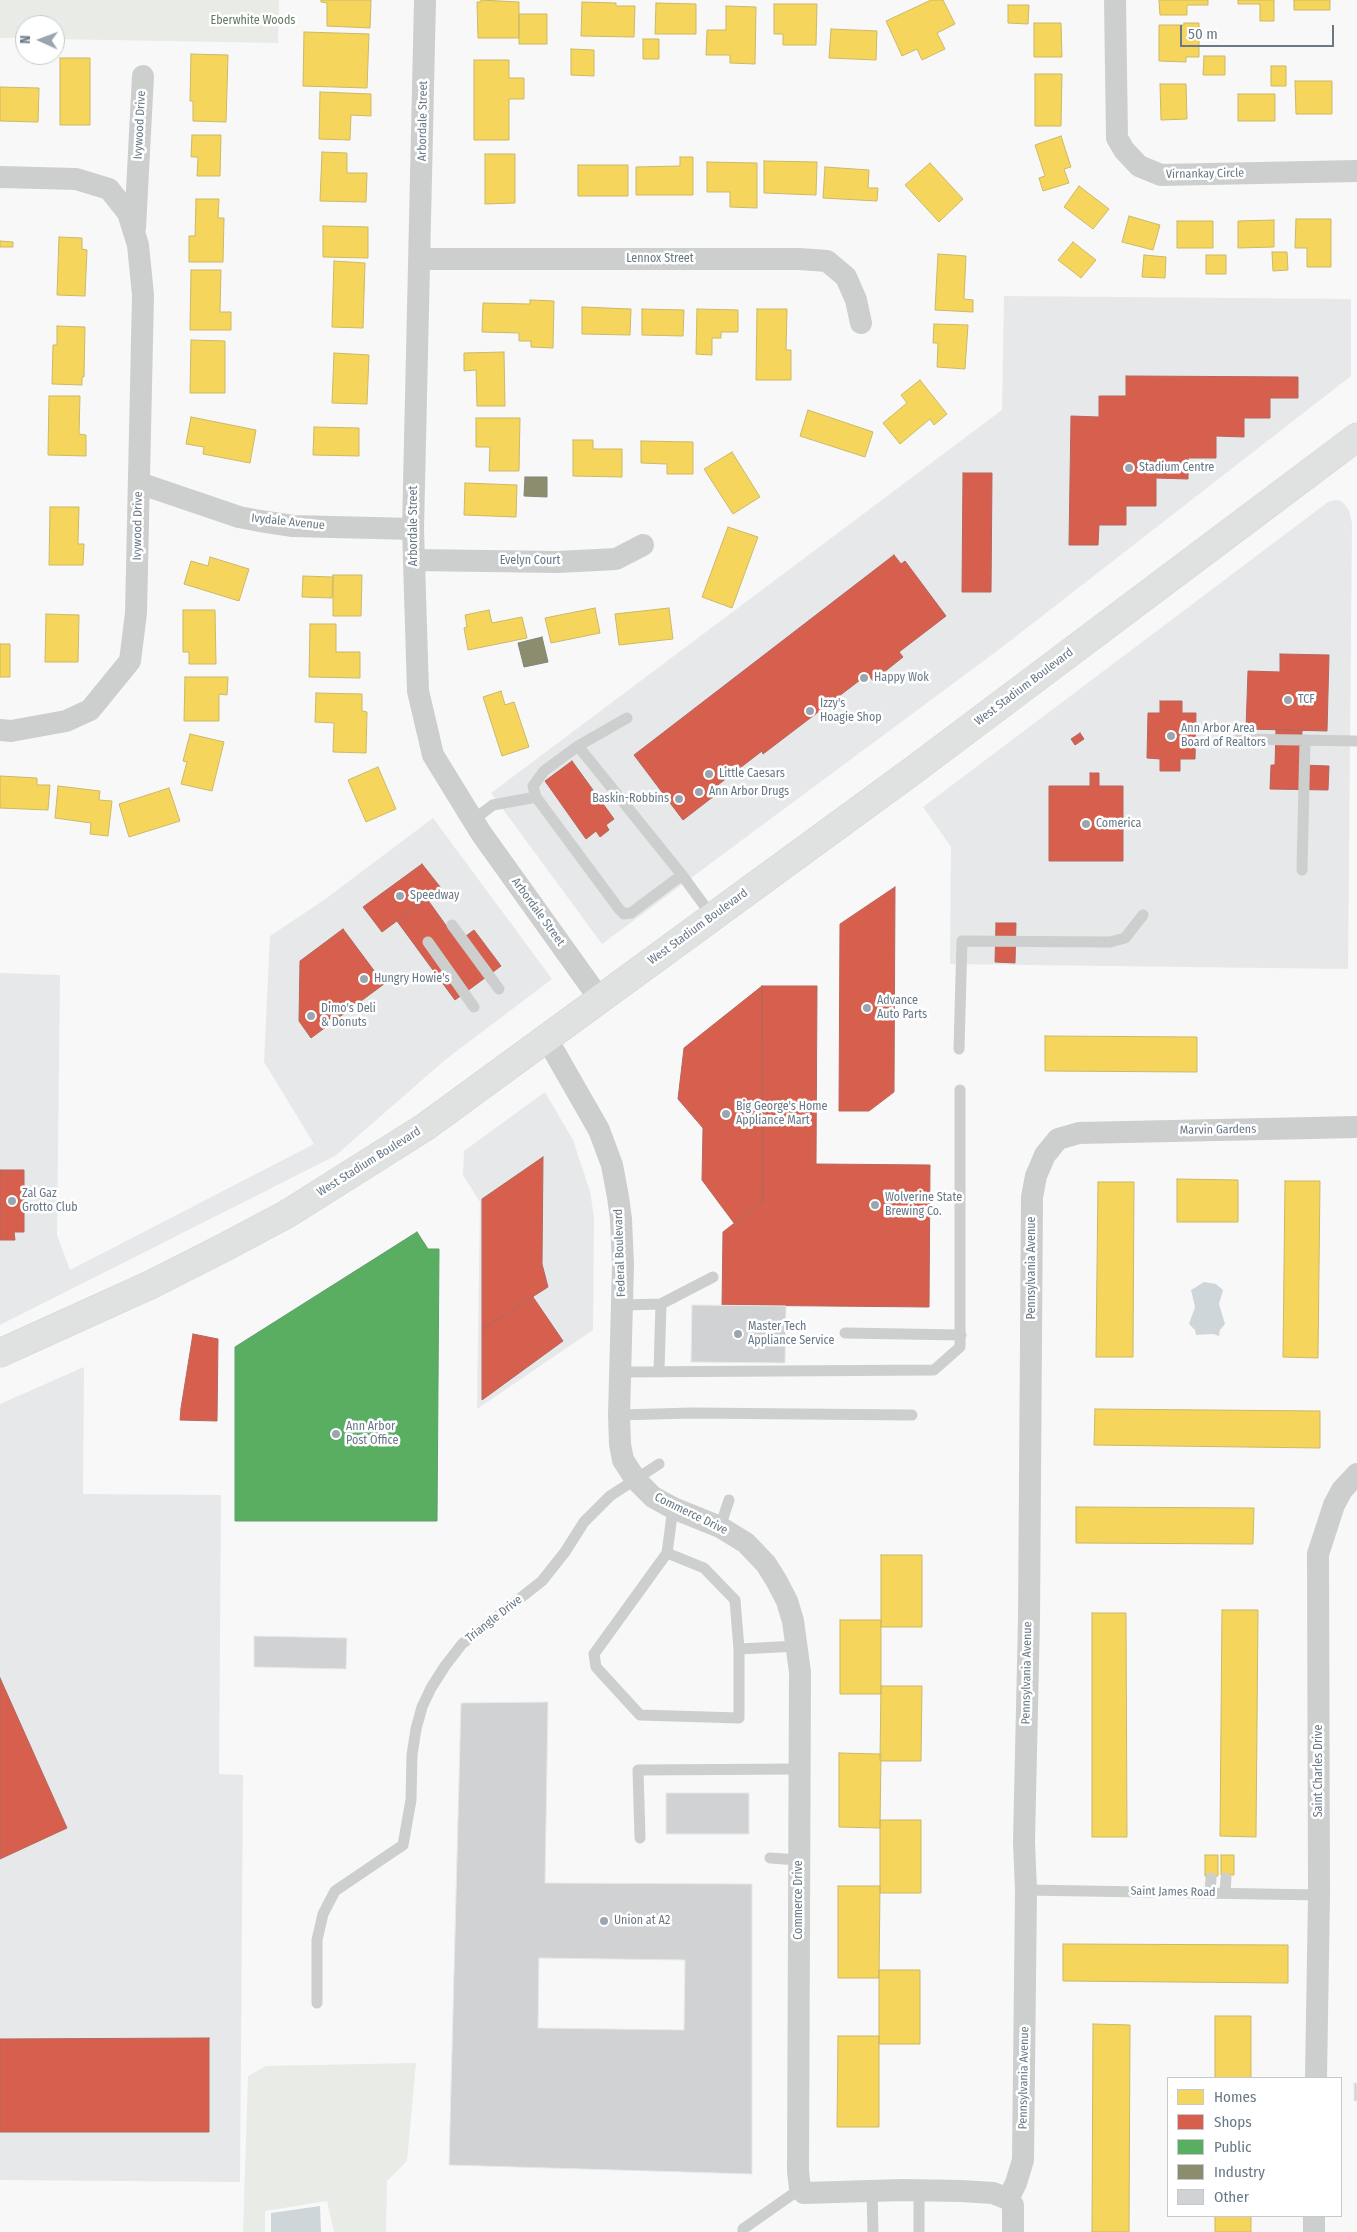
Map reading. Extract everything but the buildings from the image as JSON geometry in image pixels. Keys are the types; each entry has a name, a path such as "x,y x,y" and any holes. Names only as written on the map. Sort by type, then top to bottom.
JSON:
{"main road":[{"name":"West Stadium Boulevard","path":"0,1353 150,1285 287,1214 425,1127 547,1040 600,998 911,772 1357,438"}],"street":[{"name":"Arbordale Street","path":"425,0 412,529 418,691 433,755 473,820 600,998"},
{"name":"Virnankay Circle","path":"1115,0 1117,138 1124,150 1139,166 1161,175 1357,171"},
{"name":"Ivywood Drive","path":"135,234 143,76"},
{"name":"Ivywood Drive","path":"0,177 76,179 109,189 128,213 135,234 138,245 143,295 136,613 130,661 90,710 66,721 12,731 0,730"},
{"name":"Lennox Street","path":"420,259 799,259 827,261 846,277 856,300 860,323"},
{"name":"Ivydale Avenue","path":"139,483 239,517 260,521 293,526 412,529"},
{"name":"Evelyn Court","path":"414,560 558,562 616,559 643,545"},
{"name":"Federal Boulevard","path":"547,1040 599,1130 612,1165 621,1219 620,1444 623,1460 636,1480"},
{"name":"Marvin Gardens","path":"1079,1133 1357,1127"},
{"name":"Pennsylvania Avenue","path":"1008,2198 1016,2183 1023,2160 1026,1890 1024,1842 1029,1610 1032,1196 1036,1176 1045,1155 1058,1139 1079,1133"},
{"name":"Saint Charles Drive","path":"1316,2077 1319,1895 1318,1554 1334,1505 1342,1490 1357,1474"},
{"name":"Commerce Drive","path":"636,1480 653,1497 673,1508 720,1527 746,1543 766,1564 787,1601 798,1646 800,1672 798,2171 800,2190"},
{"path":"800,2190 804,2193 872,2190 994,2193 1008,2198 1012,2205 1013,2232"},
{"path":"1314,2217 1314,2232"}],"lane":[{"path":"627,718 578,746 544,771 533,786 536,797 619,910 624,914 631,913 682,875"},
{"path":"1239,739 1357,741"},
{"path":"1302,870 1305,740"},
{"path":"578,746 682,875 712,916"},
{"path":"473,820 493,805 536,797"},
{"path":"959,1049 962,940 1110,942 1125,938 1143,915"},
{"path":"452,925 499,989"},
{"path":"428,942 474,1007"},
{"path":"620,1372 659,1370 934,1370 960,1347 960,1090"},
{"path":"622,1305 660,1304 713,1277"},
{"path":"659,1370 660,1304"},
{"path":"845,1333 960,1335"},
{"path":"619,1415 702,1413 912,1415"},
{"name":"Triangle Drive","path":"317,2002 317,1940 324,1914 334,1891 403,1845 410,1800 412,1755 416,1729 425,1701 445,1666 462,1644 542,1581 565,1552 584,1522 610,1496 659,1464"},
{"path":"720,1527 729,1500"},
{"path":"667,1553 704,1568 735,1600 739,1649 739,1718 640,1714 596,1667 594,1654 667,1553 673,1508"},
{"path":"739,1649 798,1646"},
{"path":"640,1838 638,1770 800,1769"},
{"path":"770,1858 799,1860"},
{"path":"1210,1893 1211,1878"},
{"path":"1225,1893 1226,1878"},
{"name":"Saint James Road","path":"1026,1890 1319,1895"},
{"path":"743,2232 743,2229 800,2190"},
{"path":"872,2190 873,2232"},
{"path":"919,2190 919,2232"}],"shaded area":[{"path":"1004,296 1351,299 1351,376 1001,648 602,944 491,793 1002,410"},
{"path":"1341,501 1349,510 1352,523 1348,969 950,964 951,847 923,807 1328,502"},
{"path":"433,818 552,979 445,1060 335,1156 0,1325 0,973 60,975 57,1235 70,1270 314,1144 264,1062 270,936 324,900"},
{"path":"545,1092 573,1140 590,1191 594,1217 593,1330 477,1409 480,1202 463,1175 464,1151"},
{"path":"1204,1282 1216,1284 1223,1290 1219,1304 1225,1324 1220,1330 1219,1336 1213,1334 1196,1335 1195,1330 1189,1324 1195,1307 1191,1290"},
{"path":"84,1367 83,1494 221,1495 219,1774 243,1775 240,2182 0,2180 0,1404"},
{"path":"320,2206 321,2232 271,2232 271,2213"}],"green space":[{"name":"Eberwhite Woods","path":"0,0 279,0 278,43 65,39 65,15 15,15 15,38 0,38"},
{"path":"416,2063 407,2161 387,2181 386,2232 334,2232 327,2201 265,2211 265,2232 243,2232 248,2076 266,2066"}],"place":[{"name":"Stadium Centre","path":"1129,468"},
{"name":"Happy Wok","path":"864,678"},
{"name":"TCF","path":"1288,700"},
{"name":"Izzy's Hoagie Shop","path":"810,711"},
{"name":"Ann Arbor Area Board of Realtors","path":"1171,736"},
{"name":"Little Caesars","path":"709,774"},
{"name":"Ann Arbor Drugs","path":"699,792"},
{"name":"Baskin-Robbins","path":"679,799"},
{"name":"Comerica","path":"1086,824"},
{"name":"Speedway","path":"400,896"},
{"name":"Hungry Howie's","path":"364,979"},
{"name":"Advance Auto Parts","path":"867,1008"},
{"name":"Dimo's Deli & Donuts","path":"311,1016"},
{"name":"Big George's Home Appliance Mart","path":"726,1114"},
{"name":"Zal Gaz Grotto Club","path":"12,1201"},
{"name":"Wolverine State Brewing Co.","path":"875,1205"},
{"name":"Master Tech Appliance Service","path":"738,1334"},
{"name":"Ann Arbor Post Office","path":"336,1434"},
{"name":"Union at A2","path":"604,1921"}]}
